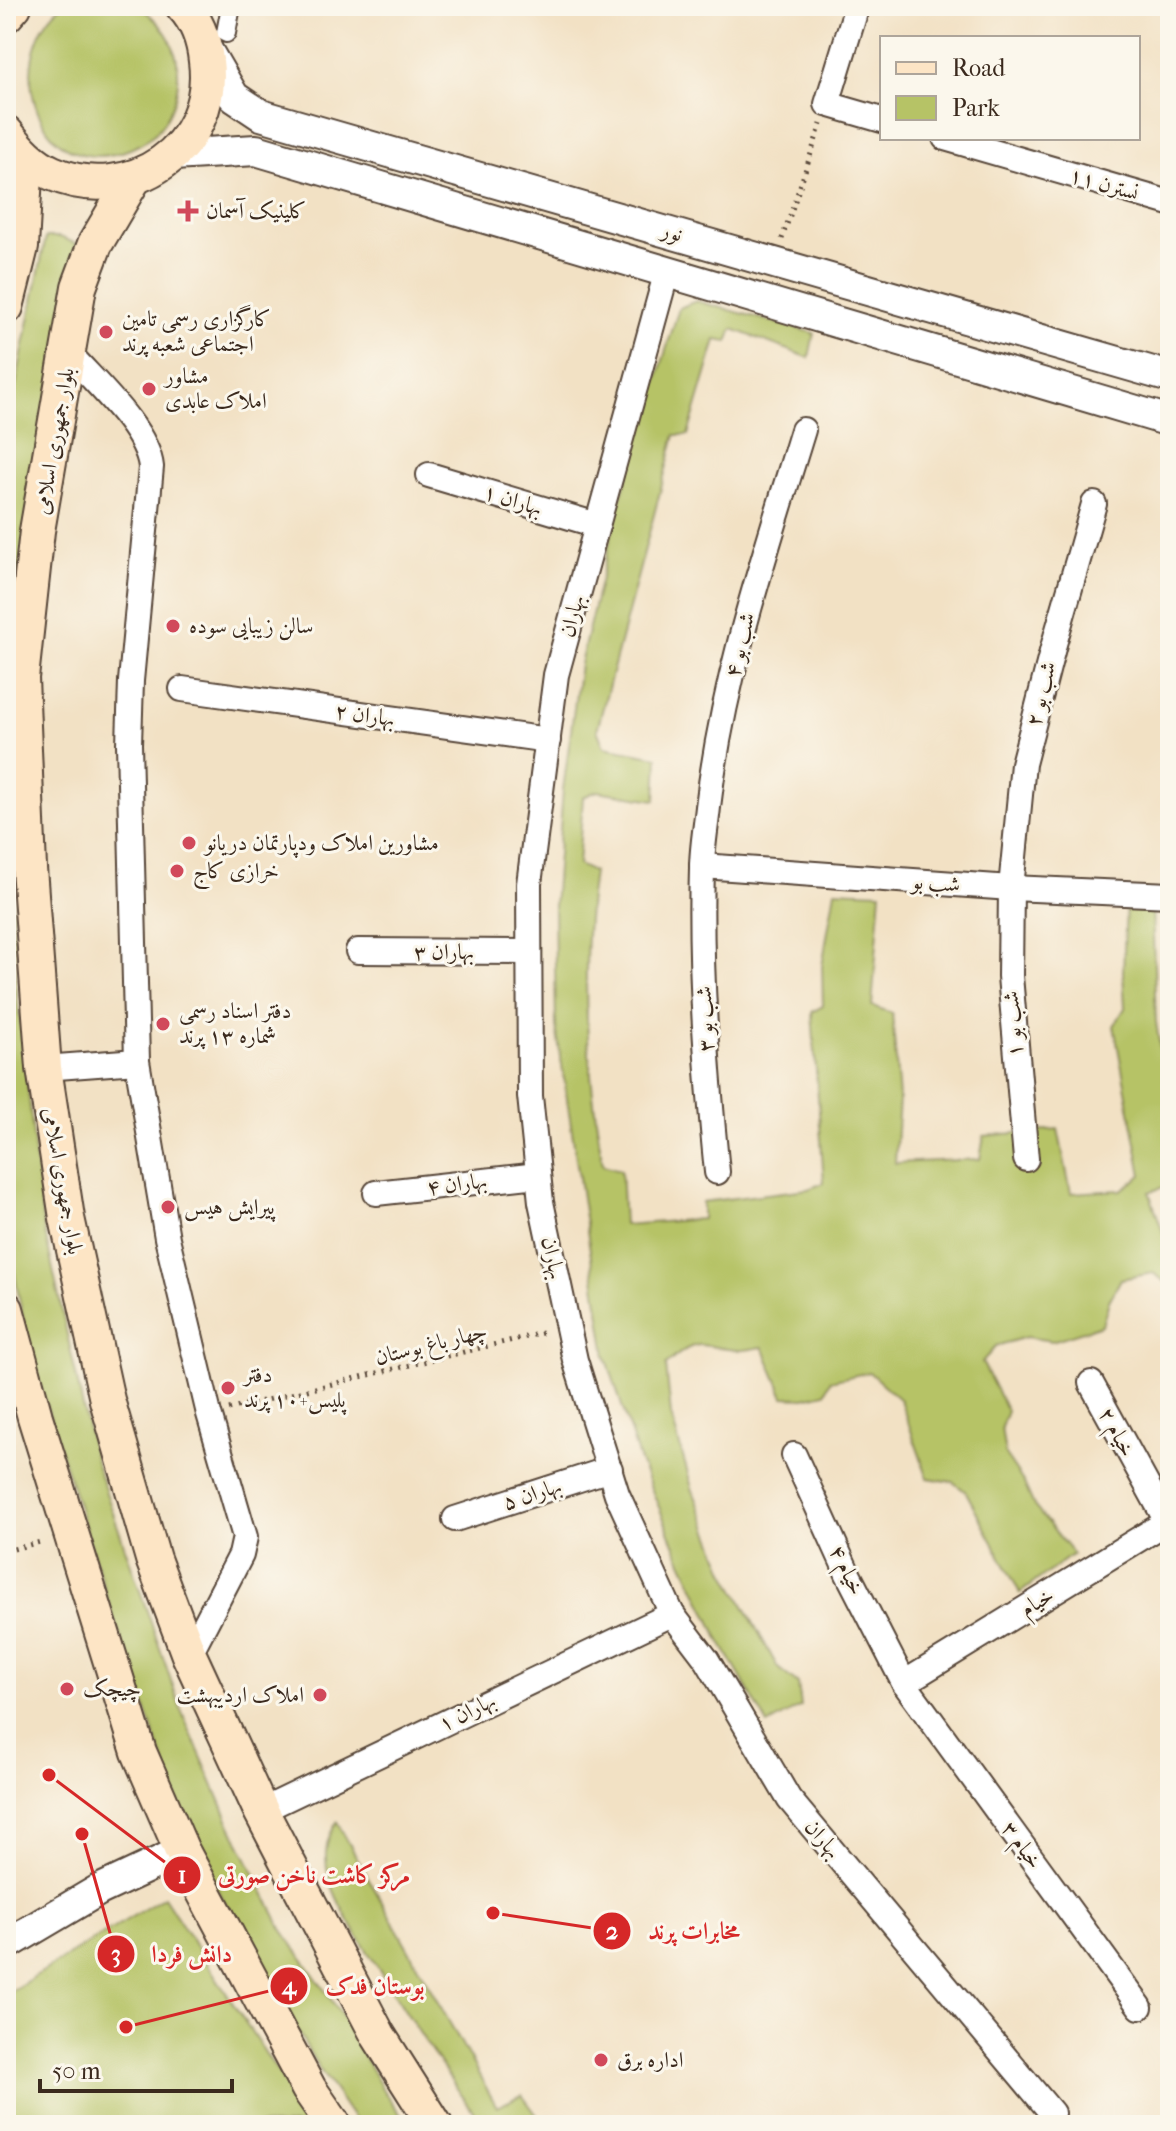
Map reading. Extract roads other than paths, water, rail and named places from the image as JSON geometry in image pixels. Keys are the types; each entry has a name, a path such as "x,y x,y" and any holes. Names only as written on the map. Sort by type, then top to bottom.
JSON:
{"main road":[{"path":"6,15 14,6"},
{"path":"16,145 50,172 77,182 106,184 134,178 173,155 192,132 204,105 215,40 186,7"},
{"path":"6,307 21,247 16,145"},
{"name":"بلوار جمهوری اسلامی","path":"134,178 95,244 79,287 37,531 21,678 29,868 44,1068 67,1218 107,1400 153,1559 189,1655 261,1811 378,2035 435,2125"},
{"path":"6,1309 35,1417 139,1752 182,1851 309,2089 334,2125"}],"street":[{"path":"215,40 231,6"},
{"path":"849,8 827,104 880,119"},
{"name":"نور","path":"215,40 234,97 261,115 1170,377"},
{"name":"نسترن ۱۱","path":"952,140 1170,203"},
{"name":"نور","path":"173,155 256,150 1170,421"},
{"name":"بهاران","path":"667,271 556,675 529,884 530,1096 541,1202 575,1360 617,1494 672,1614 707,1660 789,1799 1052,2113"},
{"path":"69,353 140,435 149,452 151,467 131,681 129,744 137,1061 167,1238 209,1414 245,1537 241,1555 189,1655"},
{"name":"شب بو ۴","path":"702,866 722,719 754,588 803,430"},
{"name":"بهاران ۱","path":"429,475 597,525"},
{"name":"شب بو ۲","path":"1011,888 1023,764 1094,504"},
{"name":"بهاران ۲","path":"182,689 548,740"},
{"name":"شب بو","path":"702,866 1011,888 1170,895"},
{"name":"شب بو ۳","path":"702,866 707,1070 717,1172"},
{"name":"شب بو ۱","path":"1011,888 1010,976 1026,1159"},
{"name":"بهاران ۳","path":"358,951 529,952"},
{"path":"44,1068 137,1061"},
{"name":"بهاران ۴","path":"376,1193 538,1175"},
{"name":"خیام ۲","path":"1091,1383 1169,1523"},
{"name":"خیام ۴","path":"794,1455 848,1574 904,1683"},
{"name":"بهاران ۵","path":"455,1519 610,1469"},
{"name":"خیام","path":"904,1683 1169,1523"},
{"name":"بهاران ۱","path":"261,1811 672,1614"},
{"name":"خیام ۳","path":"904,1683 1140,2007"},
{"path":"6,1945 99,1890 182,1851"}],"place":[{"name":"کلینیک آسمان","path":"188,211"},
{"name":"کارگزاری رسمی تامین اجتماعی شعبه پرند","path":"106,332"},
{"name":"مشاور املاک عابدی","path":"149,389"},
{"name":"سالن زیبایی سوده","path":"173,626"},
{"name":"مشاورین املاک ودپارتمان دریانو","path":"189,843"},
{"name":"خرازی کاج","path":"177,871"},
{"name":"دفتر اسناد رسمی شماره ۱۳ پرند","path":"163,1024"},
{"name":"پیرایش هیس","path":"168,1207"},
{"name":"دفتر پلیس+۱۰ پرند","path":"228,1388"},
{"name":"چیچک","path":"67,1689"},
{"name":"املاک اردیبهشت","path":"320,1695"},
{"name":"مرکز کاشت ناخن صورتی","path":"49,1775"},
{"name":"دانش فردا","path":"82,1834"},
{"name":"مخابرات پرند","path":"493,1913"},
{"name":"بوستان فدک","path":"126,2027"},
{"name":"اداره برق","path":"601,2060"}]}
